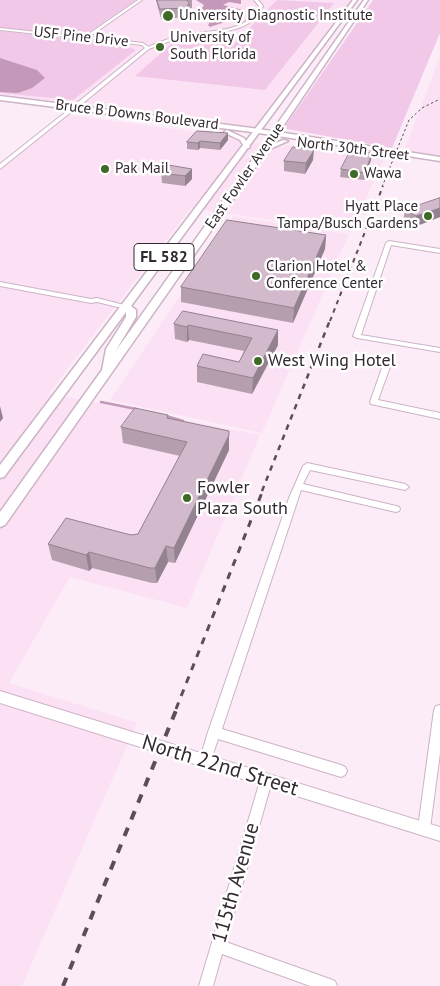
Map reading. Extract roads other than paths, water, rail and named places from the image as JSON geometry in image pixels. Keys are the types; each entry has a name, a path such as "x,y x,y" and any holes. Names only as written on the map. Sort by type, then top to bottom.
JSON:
{"main road":[{"name":"East Fowler Avenue","path":"0,474 266,122 355,0"},
{"name":"East Fowler Avenue","path":"0,522 273,136 366,0"},
{"name":"Bruce B Downs Boulevard","path":"0,98 236,128 257,133"},
{"name":"Bruce B Downs Boulevard","path":"0,103 227,132 257,133"},
{"path":"236,128 252,127 266,122"},
{"path":"280,125 287,132 300,137"},
{"path":"227,132 242,139 247,147"},
{"name":"North 30th Street","path":"257,133 273,136 300,137 440,159"},
{"name":"North 30th Street","path":"273,136 285,141 408,157 422,156"},
{"path":"263,150 285,141"},
{"path":"107,371 106,360 109,350 131,317 131,310 126,307"}],"street":[{"path":"85,38 140,0"},
{"path":"146,46 166,39 226,27 243,21 248,17 254,6 249,0"},
{"path":"166,39 231,29 255,17 261,6 256,0"},
{"path":"248,17 255,17"},
{"name":"USF Pine Drive","path":"0,29 146,46"},
{"path":"98,29 95,35 116,41"},
{"name":"USF Pine Drive","path":"69,112 146,46"},
{"path":"0,167 69,112"},
{"path":"440,251 389,243 357,336 440,350"},
{"path":"0,284 91,301 116,308 126,307"},
{"path":"386,368 374,402 440,416"},
{"path":"205,762 298,486 307,466 405,487"},
{"path":"298,486 396,509"},
{"name":"North 22nd Street","path":"0,697 440,834"},
{"path":"424,828 440,710"},
{"path":"214,732 341,771"},
{"name":"115th Avenue","path":"206,986 266,781"},
{"path":"218,946 330,986"}],"waterway":[{"path":"101,402 136,409"},
{"path":"166,416 183,421"}],"railway":[{"path":"382,187 409,120 422,108 440,99"},
{"path":"330,321 383,186"},
{"path":"262,491 330,320"},
{"path":"176,709 263,490"},
{"path":"63,986 177,708"}],"place":[{"name":"University Diagnostic Institute","path":"168,16"},
{"name":"University of South Florida","path":"160,47"},
{"name":"Pak Mail","path":"105,169"},
{"name":"Wawa","path":"354,174"},
{"name":"Hyatt Place Tampa/Busch Gardens","path":"428,216"},
{"name":"Clarion Hotel & Conference Center","path":"256,276"},
{"name":"West Wing Hotel","path":"258,361"},
{"name":"Fowler Plaza South","path":"187,498"}]}
